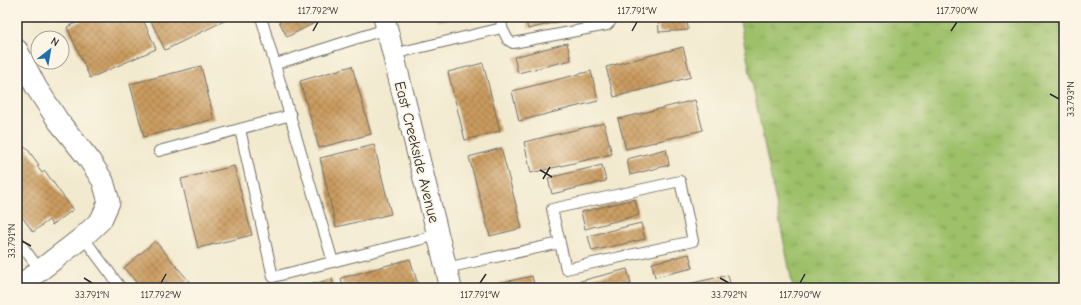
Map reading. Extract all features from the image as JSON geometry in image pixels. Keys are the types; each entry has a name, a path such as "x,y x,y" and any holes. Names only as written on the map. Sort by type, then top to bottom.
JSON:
{"street":[{"name":"East Creekside Avenue","path":"385,23 451,288"},
{"path":"17,50 36,87 59,122 88,158 103,181 109,202 101,220 83,237 17,288"}],"lane":[{"path":"261,17 333,262"},
{"path":"501,17 502,28 508,40 513,43 607,25 611,20 611,17"},
{"path":"276,64 385,23"},
{"path":"392,54 502,28"},
{"path":"159,151 291,115"},
{"path":"240,129 273,277 438,235"},
{"path":"680,181 693,241 566,269 560,243 552,209 680,181"},
{"path":"83,237 121,288"},
{"path":"17,239 40,270"},
{"path":"446,268 560,243"}],"green space":[{"path":"739,17 1064,17 1064,288 793,288"}],"building":[{"path":"90,17 142,17 156,49 90,78 70,34 70,30 67,27"},
{"path":"149,17 232,17 165,50"},
{"path":"277,17 326,17 287,37"},
{"path":"437,17 452,17 452,18 438,21"},
{"path":"525,17 574,17 574,18 528,29"},
{"path":"658,17 687,17 688,30 659,32"},
{"path":"567,43 571,60 518,73 514,57"},
{"path":"683,47 691,77 614,97 606,67"},
{"path":"483,63 500,131 465,140 448,72"},
{"path":"201,66 214,119 144,137 130,84"},
{"path":"352,66 371,134 319,148 300,81"},
{"path":"591,71 598,101 519,121 512,91"},
{"path":"695,100 703,130 626,149 618,119"},
{"path":"604,123 612,154 531,173 524,142"},
{"path":"17,134 23,142 17,147"},
{"path":"374,145 391,214 336,227 320,158"},
{"path":"26,147 39,165 37,166 42,173 45,171 73,210 52,225 49,220 33,232 17,210 17,154"},
{"path":"501,148 522,228 490,236 469,157"},
{"path":"666,149 669,165 630,175 627,159"},
{"path":"602,165 606,181 552,194 548,178"},
{"path":"234,166 252,235 198,248 181,179"},
{"path":"635,199 639,215 585,229 581,212"},
{"path":"641,223 645,239 592,251 588,236"},
{"path":"155,241 189,281 180,288 141,288 124,268"},
{"path":"689,254 693,268 655,277 652,263"},
{"path":"410,259 419,288 343,288 341,278"},
{"path":"627,269 631,284 614,288 575,288 573,283"},
{"path":"728,275 731,288 675,288 675,287"},
{"path":"532,276 535,288 501,288 500,283"},
{"path":"332,279 334,288 298,288"}]}
